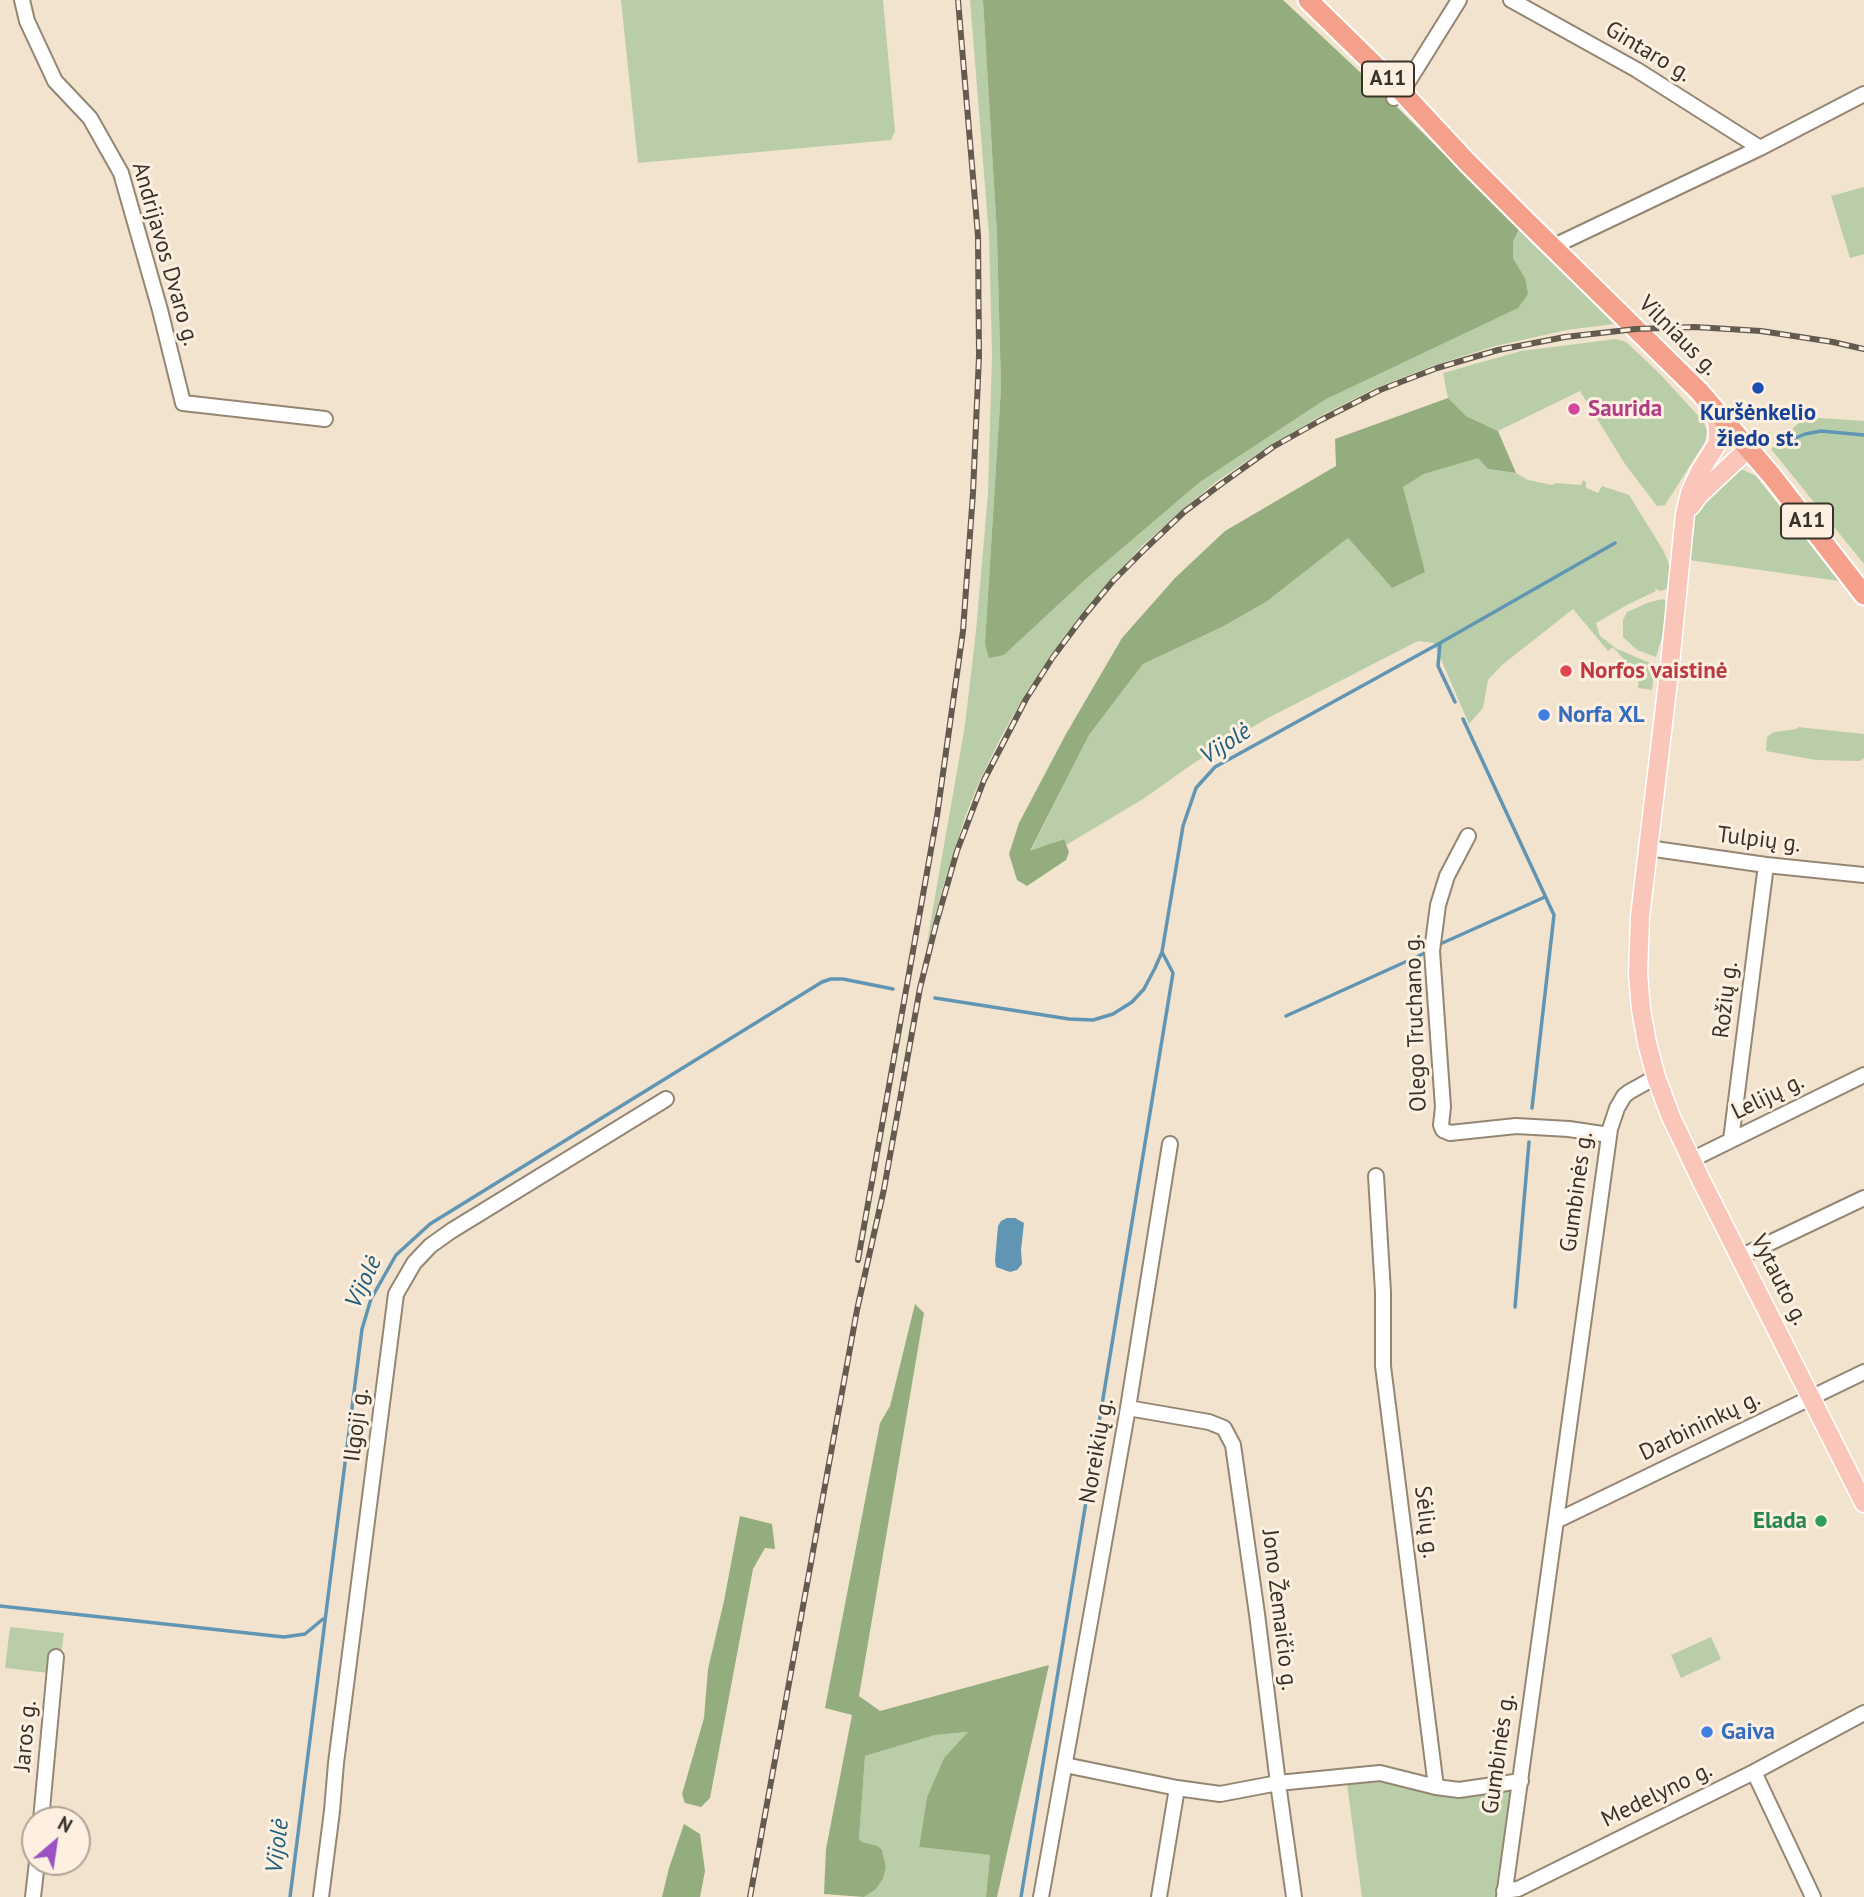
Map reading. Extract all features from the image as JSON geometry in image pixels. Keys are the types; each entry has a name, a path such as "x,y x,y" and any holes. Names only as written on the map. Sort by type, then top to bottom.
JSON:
{"highway":[{"name":"Vilniaus g.","path":"1293,0 1466,161 1699,391 1860,583"},
{"name":"Vilniaus g.","path":"1308,0 1397,95"}],"main road":[{"path":"1656,1077 1640,1009 1637,974 1640,916 1685,514 1690,493 1700,471 1717,444 1717,421 1699,391"},
{"path":"1685,514 1699,495 1749,448"},
{"name":"Vytauto g.","path":"1656,1077 1691,1160 1864,1503"}],"street":[{"name":"Andrijavos Dvaro g.","path":"22,0 27,21 55,81 90,118 121,173 183,403 325,419"},
{"path":"1397,95 1459,0"},
{"name":"Gintaro g.","path":"1511,0 1637,70 1760,148"},
{"path":"1552,247 1760,148 1864,94"},
{"name":"Olego Truchano g.","path":"1468,836 1447,876 1438,905 1432,951 1443,1130 1450,1133 1516,1126 1569,1129 1609,1135"},
{"name":"Tulpių g.","path":"1648,848 1766,865 1864,875"},
{"name":"Rožių g.","path":"1731,1140 1766,865"},
{"name":"Lelijų g.","path":"1691,1160 1864,1075"},
{"name":"Gumbinės g.","path":"1504,1894 1609,1135 1617,1108 1629,1092 1656,1077"},
{"name":"Ilgoji g.","path":"321,1897 396,1294 414,1263 430,1246 666,1099"},
{"name":"Noreikių g.","path":"1041,1897 1128,1408 1170,1144"},
{"name":"Sėlių g.","path":"1376,1176 1383,1292 1383,1366 1436,1787"},
{"path":"1740,1257 1864,1198"},
{"name":"Darbininkų g.","path":"1556,1521 1864,1372"},
{"name":"Jono Žemaičio g.","path":"1128,1408 1209,1422 1224,1429 1233,1445 1294,1897"},
{"name":"Jaros g.","path":"42,1806 56,1657"},
{"name":"Medelyno g.","path":"1504,1894 1754,1772 1864,1713"},
{"path":"1065,1765 1220,1794 1278,1783 1380,1773 1459,1790 1521,1781"},
{"path":"1754,1772 1812,1897"},
{"path":"1159,1897 1177,1788"},
{"path":"33,1897 35,1876"}],"green space":[{"path":"621,0 883,0 895,131 891,140 638,163"},
{"path":"970,0 983,0 997,234 1001,388 985,643 1004,655 1085,580 1200,482 1326,399 1525,278 1513,258 1513,242 1519,229 1614,324 1567,330 1495,346 1378,387 1324,414 1217,481 1142,546 1080,616 1050,656 1000,739 966,814 926,948 965,725 988,493 992,354 989,236"},
{"path":"983,0 1283,0 1392,102 1519,229 1513,242 1513,258 1525,278 1528,294 1518,308 1326,399 1200,482 1085,580 1004,655 989,658 985,643 1001,388 997,234"},
{"path":"1864,187 1864,254 1850,258 1831,196"},
{"path":"1616,339 1626,342 1659,373 1703,421 1707,431 1705,442 1665,505 1657,506 1625,464 1580,391 1498,431 1466,416 1448,398 1443,373 1521,351"},
{"path":"1448,398 1466,416 1498,431 1516,473 1488,469 1478,458 1424,474 1403,487 1425,572 1392,588 1348,538 1266,602 1222,627 1143,664 1089,735 1030,851 1064,839 1069,852 1066,860 1027,886 1017,880 1009,854 1019,823 1066,734 1122,638 1175,578 1225,531 1336,466 1335,439"},
{"path":"1805,417 1864,421 1864,564 1771,449"},
{"path":"1478,457 1488,469 1516,473 1528,480 1552,485 1581,485 1583,480 1586,482 1586,488 1598,493 1602,486 1629,495 1663,550 1670,567 1671,581 1667,589 1660,591 1654,588 1656,591 1596,623 1600,636 1617,649 1655,665 1652,690 1638,688 1639,676 1613,647 1608,651 1573,609 1502,665 1488,680 1483,708 1469,724 1434,643 1418,641 1266,719 1194,763 1143,799 1066,845 1063,839 1030,852 1089,735 1143,664 1222,627 1266,602 1348,538 1392,588 1403,487 1424,474"},
{"path":"1741,469 1756,476 1839,581 1689,560 1695,509 1734,470"},
{"path":"1663,599 1668,603 1666,624 1656,657 1637,650 1623,637 1623,620 1627,612"},
{"path":"1798,727 1864,734 1864,758 1860,761 1816,760 1766,751 1767,737 1774,732"},
{"path":"915,1304 924,1313 859,1696 880,1711 1049,1665 997,1897 986,1897 990,1855 919,1847 927,1797 944,1758 968,1732 935,1735 865,1756 859,1839 882,1850 886,1867 883,1879 875,1890 864,1897 824,1894 826,1849 852,1715 825,1708 880,1423 890,1406"},
{"path":"740,1516 772,1524 775,1549 765,1548 753,1569 710,1798 701,1807 685,1803 682,1794 704,1718 708,1669"},
{"path":"10,1627 64,1633 61,1655 49,1673 5,1668"},
{"path":"1711,1637 1721,1659 1681,1678 1671,1655"},
{"path":"970,1732 944,1758 927,1797 919,1847 990,1855 986,1897 864,1897 875,1890 883,1879 886,1867 882,1850 859,1839 865,1756 935,1735"},
{"path":"1346,1776 1436,1787 1521,1781 1504,1897 1362,1897"},
{"path":"684,1824 700,1834 705,1871 700,1897 662,1897 669,1868"}],"water":[{"path":"1007,1218 1015,1218 1024,1223 1022,1264 1017,1270 1010,1272 996,1267 995,1261 998,1226"}],"waterway":[{"name":"Vijolė","path":"1782,444 1805,434 1821,431 1864,435"},
{"name":"Vijolė","path":"935,998 1069,1019 1093,1020 1113,1014 1132,1002 1144,989 1162,952 1183,826 1196,788 1215,767 1615,543"},
{"path":"1440,643 1438,666 1455,702"},
{"path":"1463,719 1554,915 1532,1108"},
{"path":"1438,945 1545,897"},
{"path":"1021,1897 1173,973 1162,952"},
{"path":"1286,1016 1425,953"},
{"name":"Vijolė","path":"290,1897 362,1329 371,1299 396,1255 430,1224 822,982 843,979 893,989"},
{"path":"1515,1307 1529,1142"},
{"path":"0,1606 284,1637 305,1634 323,1619"}],"railway":[{"path":"858,1260 937,816 963,631 979,356 978,236 958,0"},
{"path":"750,1897 857,1310 884,1189 920,988 957,851 984,780 1026,699 1053,657 1113,581 1184,512 1221,484 1273,447 1321,420 1380,390 1437,368 1498,350 1565,337 1636,329 1695,327 1761,331 1864,349"}],"place":[{"name":"Kuršėnkelio žiedo st.","path":"1758,388"},
{"name":"Saurida","path":"1574,409"},
{"name":"Norfos vaistinė","path":"1566,671"},
{"name":"Norfa XL","path":"1544,715"},
{"name":"Elada","path":"1821,1521"},
{"name":"Gaiva","path":"1707,1732"}]}
